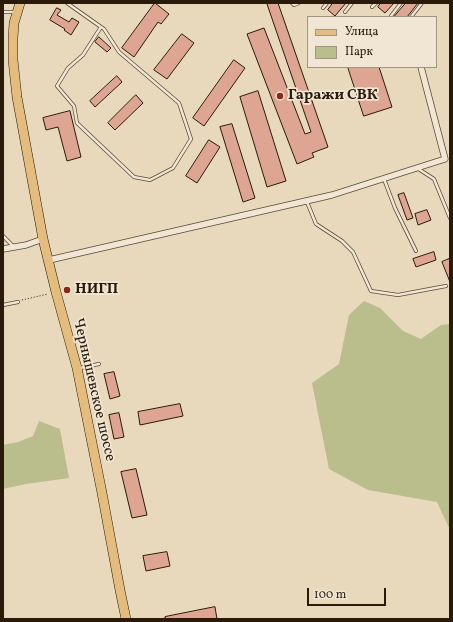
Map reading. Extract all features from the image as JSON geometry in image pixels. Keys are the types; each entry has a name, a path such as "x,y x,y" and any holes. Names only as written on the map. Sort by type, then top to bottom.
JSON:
{"main road":[{"name":"Чернышевское шоссе","path":"18,7 12,38 12,60 17,97 43,239 77,368 126,619"}],"street":[{"path":"49,260 332,195 444,159 421,68"},
{"path":"3,249 26,245 43,239"}],"lane":[{"path":"67,3 104,29 119,52 179,102 190,139 173,168 150,180 134,177 77,122 74,106 57,86 68,68 83,55 101,27"},
{"path":"292,3 294,5 299,3"},
{"path":"323,8 328,3"},
{"path":"345,12 352,3"},
{"path":"372,7 376,3"},
{"path":"391,16 401,3"},
{"path":"412,16 422,3"},
{"path":"3,12 18,7"},
{"path":"416,168 434,179 450,218"},
{"path":"384,178 395,208 416,251"},
{"path":"306,201 316,224 342,241 353,252 371,291 398,295 446,286"},
{"path":"3,236 14,247"},
{"path":"3,305 18,302"},
{"path":"77,368 99,364"}],"path":[{"path":"25,299 43,295"}],"green space":[{"path":"364,301 380,308 403,331 421,339 441,325 450,324 450,530 437,502 368,490 329,469 312,383 339,364 349,315"},
{"path":"39,421 60,429 69,478 3,489 3,445 18,442 33,436"}],"building":[{"path":"155,3 169,14 161,24 158,22 134,57 122,48"},
{"path":"278,3 328,147 312,153 314,157 297,164 247,34 264,28 305,134 311,132 267,4"},
{"path":"333,3 346,3 335,16 328,10"},
{"path":"381,3 394,3 385,13 378,7"},
{"path":"406,3 418,3 408,16 395,16"},
{"path":"57,8 61,10 57,15 69,22 72,18 79,22 71,35 64,30 65,29 50,20"},
{"path":"182,34 194,43 167,79 154,70"},
{"path":"99,37 111,48 107,52 95,42"},
{"path":"234,60 245,68 204,126 193,118"},
{"path":"348,68 379,68 392,107 364,116"},
{"path":"117,76 122,82 95,107 90,101"},
{"path":"258,91 286,181 267,187 240,97"},
{"path":"136,95 143,103 115,130 108,123"},
{"path":"70,111 81,157 67,161 58,127 46,130 43,118"},
{"path":"232,124 255,198 243,202 220,127"},
{"path":"209,140 220,147 197,183 186,176"},
{"path":"404,193 413,218 407,220 398,195"},
{"path":"427,210 431,220 418,225 415,214"},
{"path":"434,252 436,260 416,267 413,259"},
{"path":"449,259 450,261 450,282 442,262"},
{"path":"114,372 120,396 110,399 104,374"},
{"path":"180,404 183,416 140,425 138,412"},
{"path":"119,413 124,437 114,439 109,415"},
{"path":"136,469 147,515 132,518 121,472"},
{"path":"167,552 170,566 146,571 143,556"},
{"path":"215,607 217,619 165,619 165,617"}],"place":[{"name":"Гаражи СВК","path":"280,96"},
{"name":"НИГП","path":"67,290"}]}
